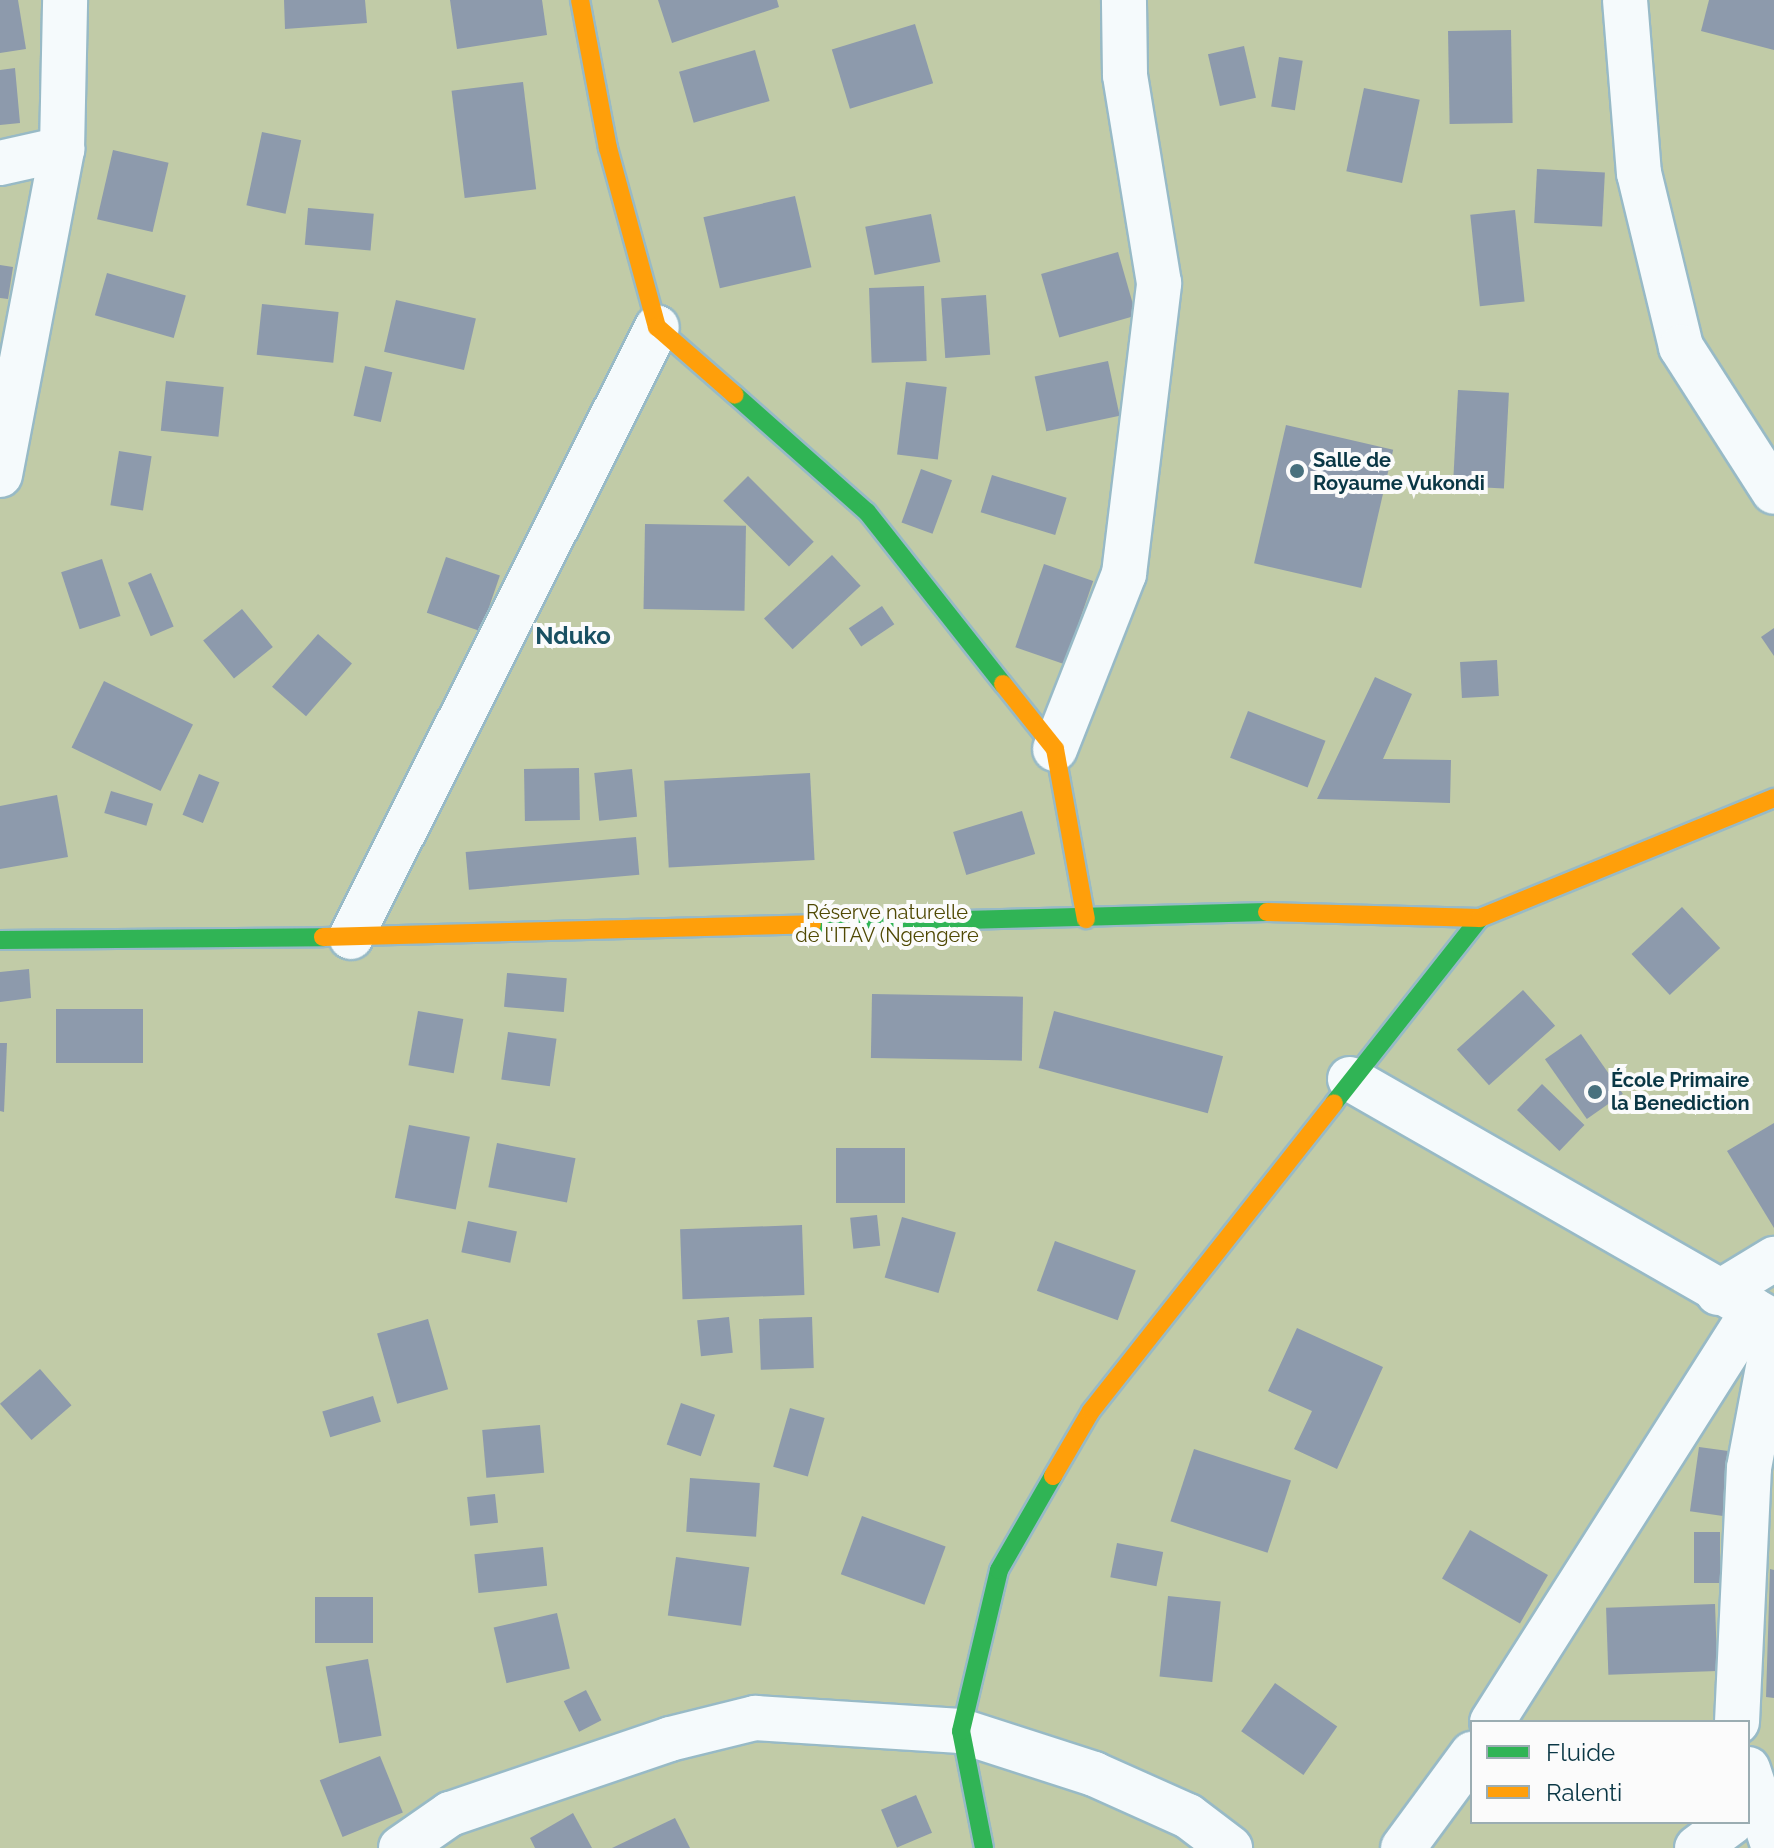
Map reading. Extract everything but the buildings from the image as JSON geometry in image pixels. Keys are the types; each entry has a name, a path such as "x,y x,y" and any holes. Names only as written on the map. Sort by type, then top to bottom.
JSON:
{"street":[{"path":"0,475 62,149 65,0"},
{"path":"580,0 608,148 657,327 867,512 1055,749 1086,919"},
{"path":"1055,749 1124,574 1159,283 1125,75 1124,0"},
{"path":"1625,0 1639,173 1681,347 1774,492"},
{"path":"0,163 62,149"},
{"path":"351,937 657,327"},
{"path":"0,940 351,937 1086,919 1287,911 1480,918 1774,798"},
{"path":"984,1848 961,1731 999,1570 1091,1411 1480,918"},
{"path":"1350,1079 1755,1315"},
{"path":"1493,1720 1755,1315 1774,1259"},
{"path":"1737,1720 1755,1315"},
{"path":"401,1848 460,1831 670,1739 755,1718 961,1731 1094,1774 1188,1816 1230,1848"},
{"path":"1403,1848 1470,1757"},
{"path":"1753,1798 1774,1848"},
{"path":"1697,1848 1724,1824"}],"green space":[{"name":"Réserve naturelle de l'ITAV (Ngengere","path":"0,0 1774,0 1774,1848 0,1848"}],"traffic: fast":[{"path":"735,395 867,512 1003,684"},
{"path":"812,924 1267,912"},
{"path":"1334,1103 1480,918"},
{"path":"0,940 323,937"},
{"path":"984,1848 961,1731 999,1570 1053,1476"}],"traffic: slow":[{"path":"580,0 608,148 657,327 735,395"},
{"path":"1003,684 1055,749 1086,919"},
{"path":"1267,912 1480,918 1774,798"},
{"path":"323,937 812,924"},
{"path":"1053,1476 1091,1411 1334,1103"}],"place":[{"name":"Salle de Royaume Vukondi","path":"1297,471"},
{"name":"École Primaire la Benediction","path":"1595,1092"}],"district":[{"name":"Nduko","path":"573,636"}]}
